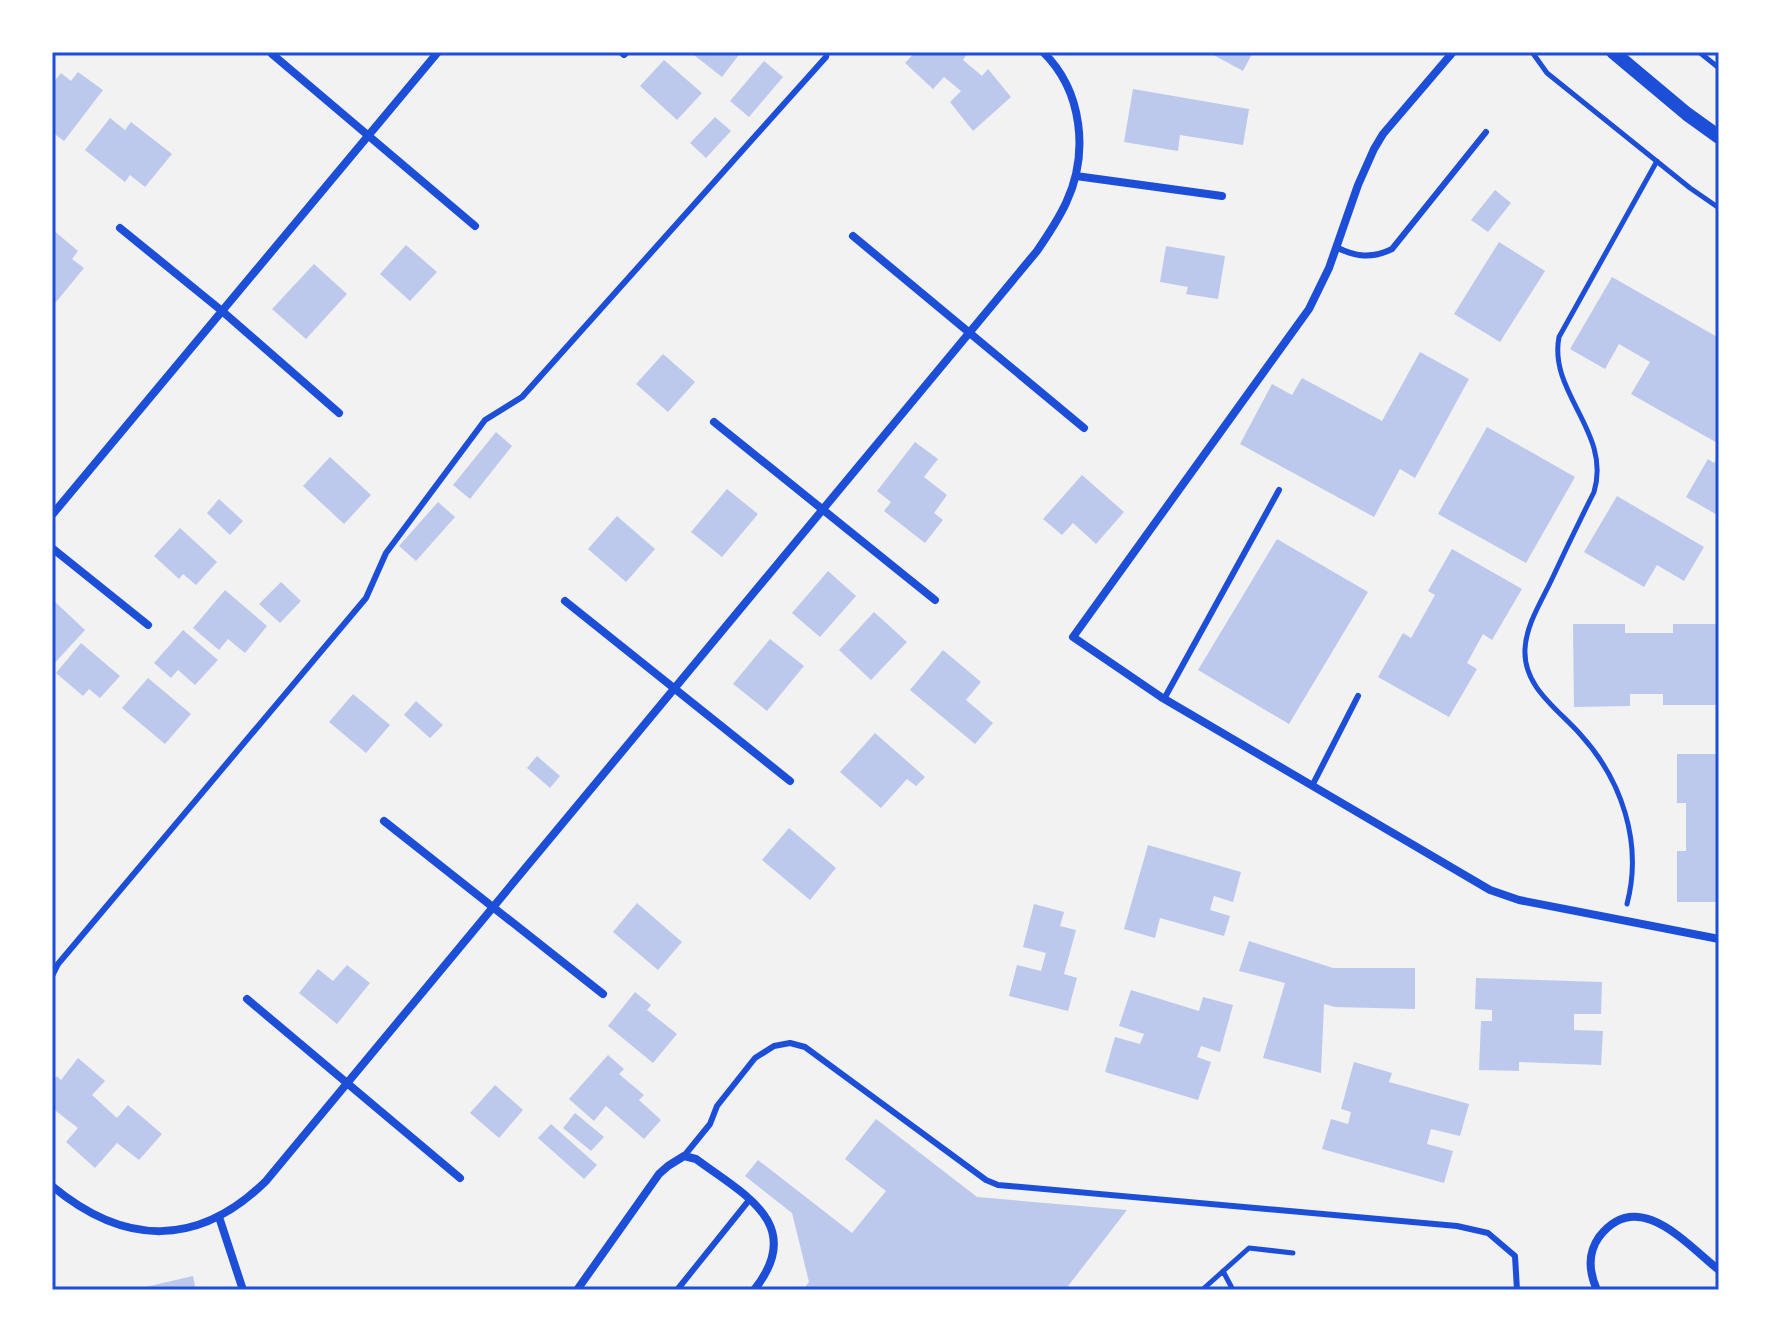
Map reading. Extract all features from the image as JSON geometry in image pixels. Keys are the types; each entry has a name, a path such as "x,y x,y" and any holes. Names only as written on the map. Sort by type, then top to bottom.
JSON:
{"street":[{"path":"52,515 438,52"},
{"path":"54,1191 113,1223 159,1232 200,1225 219,1217 252,1195 266,1181 1055,226 1076,176 1079,131 1069,90 1060,72 1043,52"},
{"path":"1453,52 1383,134 1374,149 1319,289 1297,328 1073,637 1164,699 1495,892 1519,900 1719,939"},
{"path":"1613,52 1719,137"},
{"path":"272,54 475,226"},
{"path":"1076,176 1222,196"},
{"path":"120,228 222,311 339,413"},
{"path":"853,236 1084,428"},
{"path":"714,422 935,600"},
{"path":"52,548 148,625"},
{"path":"565,601 790,781"},
{"path":"384,821 603,994"},
{"path":"247,999 460,1178"},
{"path":"577,1290 659,1174 684,1156 696,1159 750,1199 768,1219 774,1239 773,1257 754,1290"},
{"path":"1597,1290 1591,1276 1590,1250 1602,1233 1621,1218 1636,1216 1664,1224 1719,1270"},
{"path":"219,1217 243,1290"}],"lane":[{"path":"52,976 58,964 366,598 386,553 485,420 522,397 826,57 827,52"},
{"path":"1336,247 1352,256 1368,257 1392,249 1486,132"},
{"path":"1164,699 1279,490"},
{"path":"1312,786 1358,696"},
{"path":"684,1156 710,1124 717,1106 755,1058 774,1046 790,1043 805,1047 986,1180 998,1185 1457,1226 1488,1233 1515,1256 1517,1290"},
{"path":"677,1290 750,1199"}],"path":[{"path":"1532,52 1547,73 1719,208"},
{"path":"1699,52 1719,68"},
{"path":"1621,920 1628,901 1632,863 1625,810 1597,755 1532,681 1525,652 1532,620 1594,492 1597,474 1591,439 1562,376 1558,359 1559,337 1657,161"},
{"path":"1202,1290 1249,1248 1293,1253"},
{"path":"1223,1271 1233,1290"}],"building":[{"path":"690,52 741,52 722,77"},
{"path":"915,52 968,52 963,60 982,76 988,69 1011,97 973,131 950,102 961,91 944,77 933,89 905,63"},
{"path":"1208,52 1253,52 1243,71"},
{"path":"664,60 702,93 677,120 640,86"},
{"path":"764,61 783,77 749,117 730,101"},
{"path":"78,72 103,90 64,141 52,132 52,84 61,73 71,81"},
{"path":"1133,89 1249,109 1243,145 1180,135 1178,151 1124,142"},
{"path":"715,117 731,131 706,158 690,143"},
{"path":"110,118 125,130 131,122 172,154 145,187 130,175 125,182 85,150"},
{"path":"1495,190 1511,203 1488,232 1471,220"},
{"path":"52,229 78,251 72,259 84,268 52,307"},
{"path":"1499,242 1545,271 1500,342 1454,314"},
{"path":"406,245 437,272 410,301 380,274"},
{"path":"1166,246 1225,256 1218,299 1186,294 1188,287 1160,282"},
{"path":"314,264 347,294 306,339 272,309"},
{"path":"1612,277 1719,338 1719,444 1631,394 1650,362 1619,344 1605,369 1570,349"},
{"path":"1420,352 1469,379 1415,478 1400,469 1374,517 1240,444 1272,384 1292,395 1302,378 1382,421"},
{"path":"663,354 695,382 668,412 636,384"},
{"path":"1487,427 1575,477 1526,563 1438,514"},
{"path":"496,432 512,446 470,499 453,485"},
{"path":"915,442 938,459 924,477 947,495 934,513 943,520 925,543 884,511 891,502 877,491"},
{"path":"1719,454 1719,516 1686,497 1708,459 1714,463"},
{"path":"330,457 371,495 344,524 303,486"},
{"path":"1082,475 1124,512 1096,544 1073,523 1062,535 1043,519"},
{"path":"727,489 758,514 722,557 691,532"},
{"path":"1617,496 1704,547 1684,581 1657,565 1644,587 1584,552"},
{"path":"219,499 243,521 230,535 207,513"},
{"path":"438,502 455,517 416,561 399,546"},
{"path":"617,516 655,549 626,582 588,549"},
{"path":"180,528 217,562 196,585 183,574 179,579 154,556"},
{"path":"1277,539 1368,592 1289,724 1198,670"},
{"path":"1452,549 1522,589 1492,640 1483,634 1467,663 1477,669 1449,717 1378,677 1403,633 1411,638 1435,595 1428,591"},
{"path":"828,571 856,596 820,637 792,613"},
{"path":"281,582 301,601 280,623 259,604"},
{"path":"225,590 267,626 245,653 228,639 219,650 193,628"},
{"path":"52,599 85,630 52,666"},
{"path":"874,612 907,642 871,680 839,650"},
{"path":"1573,624 1625,624 1625,633 1673,633 1673,624 1719,624 1719,705 1663,705 1663,694 1630,694 1630,706 1574,707"},
{"path":"183,630 218,660 195,685 178,670 171,678 154,663"},
{"path":"770,639 804,666 767,711 733,684"},
{"path":"81,643 120,676 100,698 89,689 83,696 56,673"},
{"path":"943,650 981,682 966,700 993,723 975,744 910,690"},
{"path":"148,678 191,714 165,744 122,708"},
{"path":"353,694 390,725 366,753 329,722"},
{"path":"416,701 443,725 430,738 404,715"},
{"path":"875,733 925,777 916,786 907,779 881,808 840,772"},
{"path":"1677,754 1719,754 1719,902 1677,902 1677,851 1686,851 1686,803 1677,803"},
{"path":"537,756 560,776 550,788 527,768"},
{"path":"789,828 836,868 810,900 762,860"},
{"path":"1148,845 1241,872 1233,902 1214,896 1210,910 1230,916 1224,936 1160,918 1155,938 1124,929"},
{"path":"637,903 682,942 658,970 613,932"},
{"path":"1034,904 1064,912 1060,926 1076,930 1064,974 1077,978 1068,1011 1009,996 1017,965 1041,971 1046,953 1023,947"},
{"path":"1249,941 1333,968 1415,968 1415,1009 1324,1004 1321,1073 1263,1058 1285,983 1239,971"},
{"path":"347,965 370,983 337,1024 299,993 318,969 333,981"},
{"path":"1476,978 1602,982 1601,1014 1574,1014 1574,1030 1603,1031 1601,1065 1519,1062 1519,1071 1479,1070 1481,1021 1492,1021 1492,1010 1475,1009"},
{"path":"1131,990 1199,1011 1203,997 1233,1005 1220,1052 1201,1046 1197,1057 1211,1062 1198,1100 1105,1072 1115,1037 1140,1044 1144,1034 1119,1026"},
{"path":"635,992 651,1005 647,1010 677,1034 653,1063 608,1026"},
{"path":"608,1055 624,1069 619,1074 644,1095 639,1100 661,1120 644,1139 606,1106 594,1121 569,1099"},
{"path":"78,1058 105,1081 92,1095 117,1118 128,1105 162,1134 139,1160 117,1143 95,1168 66,1142 78,1128 52,1108 52,1082 57,1076 61,1080"},
{"path":"1354,1062 1392,1073 1389,1082 1469,1104 1460,1136 1431,1129 1427,1144 1453,1151 1444,1183 1322,1149 1331,1119 1348,1124 1351,1112 1341,1109"},
{"path":"495,1085 523,1110 499,1138 470,1113"},
{"path":"575,1113 604,1137 591,1151 563,1128"},
{"path":"876,1119 977,1197 1127,1210 1065,1290 803,1290 809,1282 792,1213 745,1176 758,1160 852,1233 886,1191 845,1159"},
{"path":"551,1124 597,1165 584,1179 538,1138"},
{"path":"193,1276 196,1290 137,1290 137,1289"}]}
